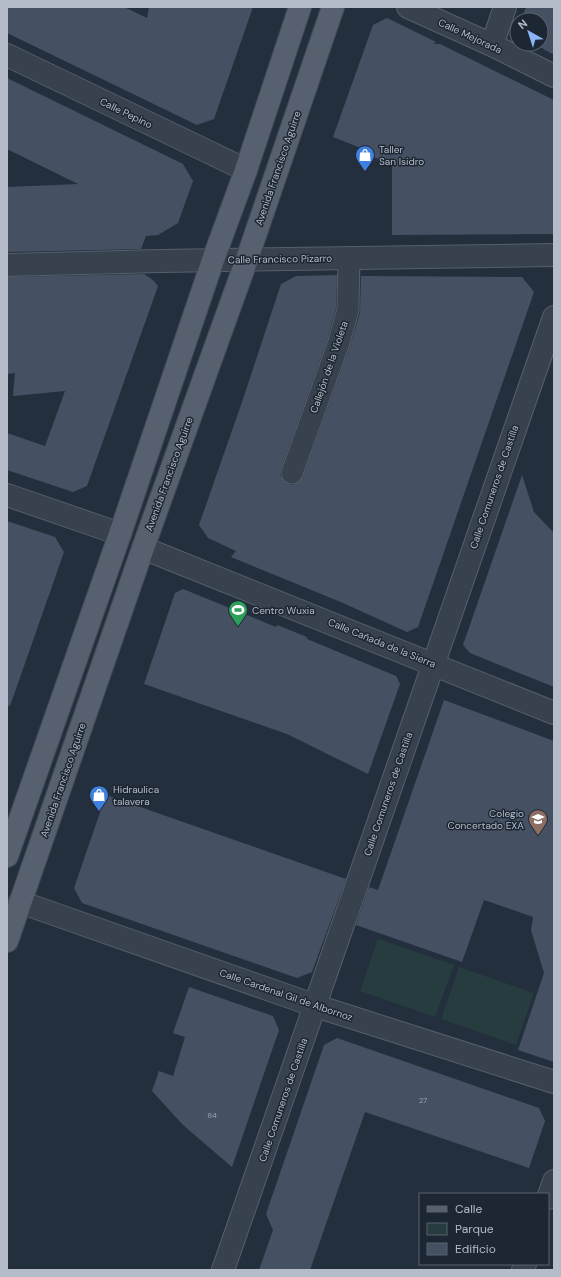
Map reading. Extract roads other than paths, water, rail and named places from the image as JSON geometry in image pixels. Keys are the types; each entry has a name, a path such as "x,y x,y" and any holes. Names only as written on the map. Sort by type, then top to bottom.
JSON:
{"main road":[{"path":"7,856 120,534 213,260 246,170 300,7"},
{"name":"Avenida Francisco Aguirre","path":"7,941 142,548 247,259 333,7"}],"street":[{"name":"Calle Mejorada","path":"408,7 492,45 554,76"},
{"path":"492,45 505,7"},
{"name":"Calle Pepino","path":"7,55 246,170"},
{"name":"Calle Francisco Pizarro","path":"7,265 247,259 554,255"},
{"name":"Callejón de la Violeta","path":"292,473 338,345 348,310 349,258"},
{"name":"Calle Comuneros de Castilla","path":"223,1270 316,1006 433,663 554,317"},
{"path":"7,495 120,534"},
{"name":"Calle Cañada de la Sierra","path":"142,548 433,663 554,713"},
{"name":"Calle Cardenal Gil de Albornoz","path":"20,902 316,1006 554,1082"},
{"path":"549,1195 554,1181"}],"place":[{"name":"Taller San Isidro","path":"365,172"},
{"name":"Centro Wuxia","path":"238,627"},
{"name":"Hidraulica talavera","path":"99,812"},
{"name":"Colegio Concertado EXA","path":"538,836"}]}
